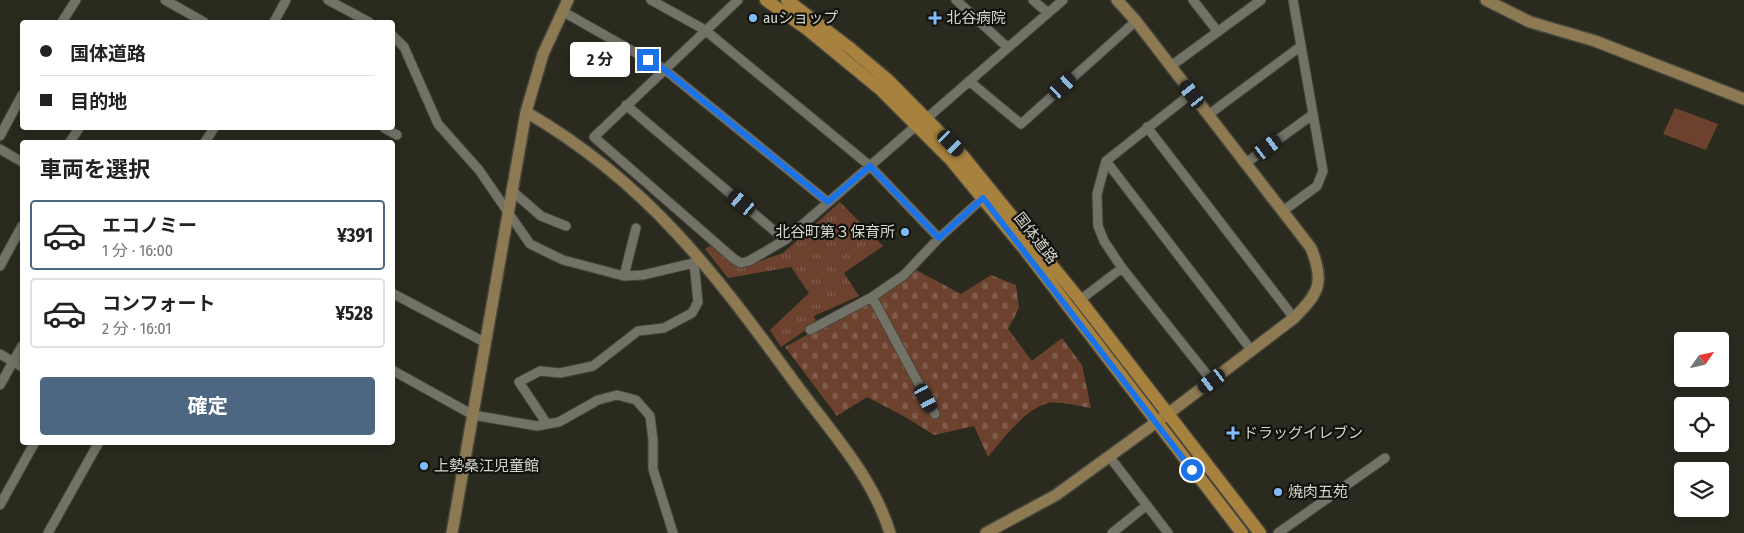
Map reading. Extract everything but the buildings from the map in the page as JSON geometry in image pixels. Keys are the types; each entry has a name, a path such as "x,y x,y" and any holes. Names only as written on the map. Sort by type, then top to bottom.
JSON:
{"main road":[{"name":"国体道路","path":"766,0 922,121 1242,533"},
{"name":"国体道路","path":"787,0 851,48 995,193 1260,533"}],"street":[{"path":"63,20 76,0"},
{"path":"165,0 200,20"},
{"path":"275,20 286,0"},
{"path":"328,0 365,20"},
{"path":"452,533 526,112 543,54 568,0"},
{"path":"651,0 705,30 870,166 939,238"},
{"path":"738,0 594,137 663,196 715,245 741,263 771,250 785,240 1063,0"},
{"path":"956,0 1007,47"},
{"path":"1033,0 1048,13"},
{"path":"986,533 1056,495 1169,414 1294,318 1311,301 1318,290 1320,278 1318,264 1311,248 1136,21 1117,0"},
{"path":"1193,0 1218,32"},
{"path":"1283,211 1317,186 1323,171 1322,154 1312,115 1293,0"},
{"path":"1486,0 1530,22 1595,42 1744,99"},
{"path":"1171,66 1259,1"},
{"path":"562,11 664,69 828,202"},
{"path":"969,81 1021,124 1136,21"},
{"path":"395,38 404,47 438,124 479,170 530,244 563,260 624,276 642,275 698,261"},
{"path":"1208,115 1301,46"},
{"path":"1192,94 1147,127 1106,161 1097,194 1098,226 1104,241 1122,268 1212,381"},
{"path":"0,136 20,99"},
{"path":"626,105 785,240"},
{"path":"526,112 582,148 626,183 676,230 853,461 880,506 890,533"},
{"path":"1246,164 1312,115"},
{"path":"1147,127 1294,318"},
{"path":"388,130 398,136"},
{"path":"0,149 20,161"},
{"path":"1106,161 1252,351"},
{"path":"511,190 541,216 566,226"},
{"path":"810,330 872,297 904,275 939,238 983,198"},
{"path":"624,276 636,228"},
{"path":"0,266 20,230"},
{"path":"547,424 519,382 540,371 560,373 593,366 638,331 664,328 692,313 698,302 698,261"},
{"path":"1080,300 1122,268"},
{"path":"395,295 486,343"},
{"path":"872,297 935,414"},
{"path":"0,385 20,350"},
{"path":"0,354 20,365"},
{"path":"395,372 473,415 537,426 559,422 598,400 617,395 636,400 650,416 653,440 652,469 673,533"},
{"path":"0,505 33,445"},
{"path":"48,533 97,445"},
{"path":"1110,456 1168,533"},
{"path":"1278,533 1385,458"},
{"path":"1112,533 1147,505"}],"green space":[{"path":"1675,108 1718,124 1706,150 1663,134"},
{"path":"840,202 883,246 844,273 859,296 814,316 816,323 781,347 770,330 809,293 791,267 728,278 705,249 710,246 740,268 783,253"},
{"path":"916,270 961,294 991,275 1016,285 1019,308 1008,329 1032,361 1062,338 1082,365 1091,408 1058,403 1048,403 1040,406 1023,418 988,457 974,426 934,435 867,397 837,416 785,347 897,285"}],"place":[{"name":"auショップ","path":"753,18"},
{"name":"北谷病院","path":"935,18"},
{"name":"北谷町第３保育所","path":"905,232"},
{"name":"ドラッグイレブン","path":"1233,433"},
{"name":"上勢桑江児童館","path":"424,466"},
{"name":"焼肉五苑","path":"1278,492"}],"route":[{"path":"648,60 664,69 828,202 870,166 939,238 983,198 1026,251 1192,470"}]}
